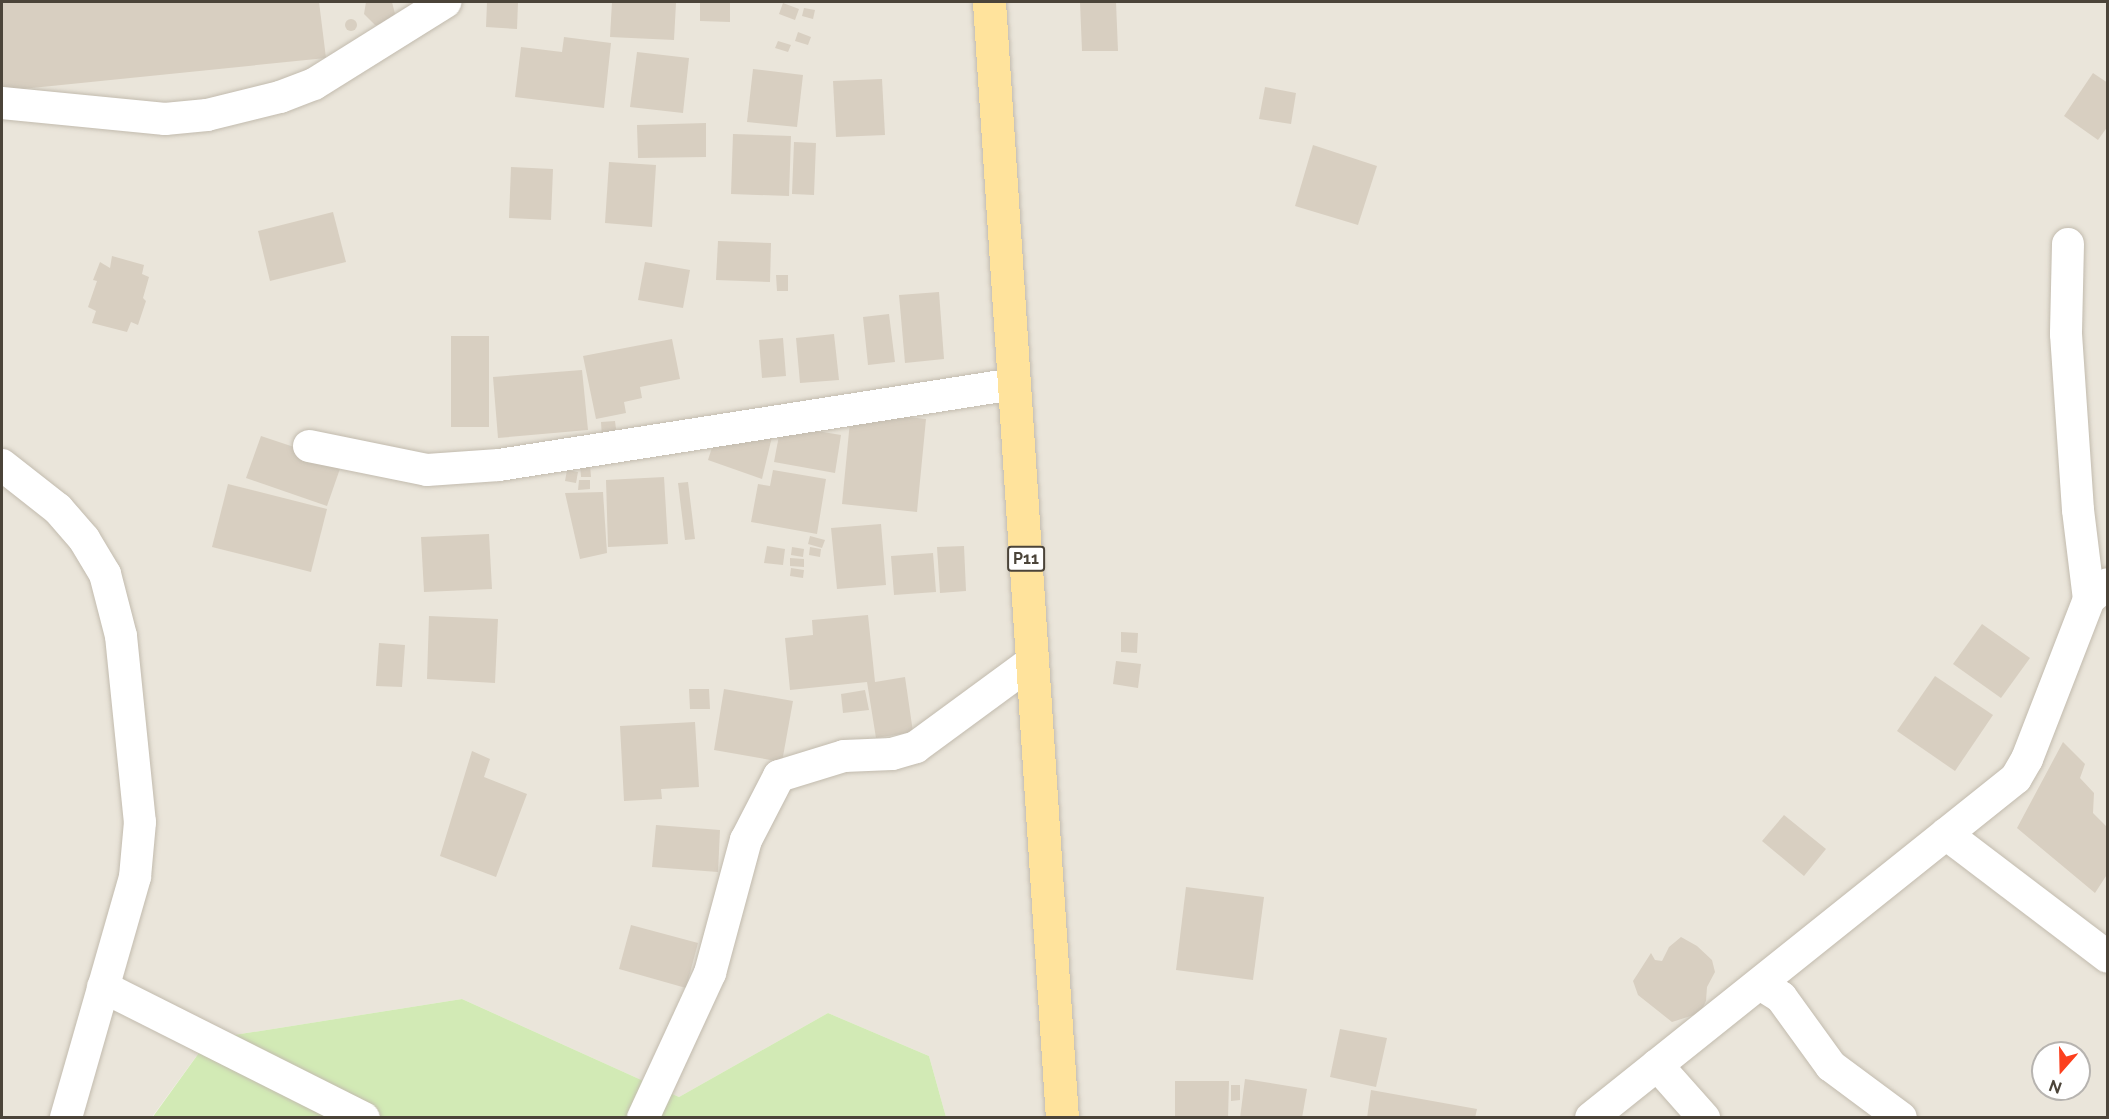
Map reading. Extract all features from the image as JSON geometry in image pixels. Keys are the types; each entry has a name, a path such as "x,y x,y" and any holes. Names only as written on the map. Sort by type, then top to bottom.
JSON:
{"main road":[{"name":"P11","path":"989,2 1062,1118"}],"street":[{"path":"2,103 165,119 207,115 280,97 314,84 445,2"},
{"path":"1591,1118 2016,778 2098,592 2078,510 2066,334 2068,244"},
{"path":"309,446 427,470 499,465 1014,384"},
{"path":"2,465 58,509 84,538 105,574 121,636 140,822 140,849 135,877 66,1118"},
{"path":"643,1118 710,973 746,840 779,776 844,756 892,754 915,747 1033,661"},
{"path":"1946,834 2108,957"},
{"path":"1760,984 1781,997 1831,1066 1901,1118"},
{"path":"103,987 364,1118"},
{"path":"1657,1065 1704,1118"}],"shaded area":[{"path":"2,2 2107,2 2107,1117 946,1117 929,1056 828,1013 679,1097 462,999 209,1039 152,1117 2,1118"}],"green space":[{"path":"462,999 679,1097 828,1013 929,1056 946,1117 152,1118 209,1039"}],"building":[{"path":"2,2 319,2 326,58 2,91"},
{"path":"366,2 392,2 395,14 383,25 375,25 364,14"},
{"path":"487,2 518,2 517,29 486,27"},
{"path":"612,2 676,3 674,40 610,37"},
{"path":"700,2 730,2 730,22 700,21"},
{"path":"1080,2 1116,2 1118,51 1082,51"},
{"path":"783,3 799,9 795,20 779,14"},
{"path":"804,8 815,10 813,19 802,16"},
{"path":"351,19 357,25 351,31 345,25"},
{"path":"798,32 811,37 808,45 795,41"},
{"path":"564,37 611,43 604,108 515,97 521,47 562,52"},
{"path":"778,41 791,45 788,52 775,48"},
{"path":"637,52 689,58 683,113 630,107"},
{"path":"753,69 803,75 797,127 747,122"},
{"path":"2093,73 2108,83 2108,126 2098,140 2064,116"},
{"path":"882,79 885,135 836,137 833,81"},
{"path":"1265,87 1296,93 1291,124 1259,119"},
{"path":"706,123 706,157 638,158 637,125"},
{"path":"733,134 791,136 789,196 731,194"},
{"path":"794,142 816,143 814,195 792,194"},
{"path":"1313,145 1377,166 1358,225 1295,206"},
{"path":"609,162 656,165 652,227 605,223"},
{"path":"511,167 553,169 551,220 509,218"},
{"path":"333,212 346,262 270,281 258,231"},
{"path":"718,241 771,243 770,282 716,280"},
{"path":"112,256 144,265 142,274 149,277 143,298 146,301 138,325 131,322 127,332 92,323 96,311 88,307 97,281 93,280 100,262 110,268"},
{"path":"645,262 690,270 683,308 638,300"},
{"path":"776,275 788,275 788,291 777,291"},
{"path":"939,292 944,359 905,363 899,295"},
{"path":"889,314 895,362 868,365 863,317"},
{"path":"834,334 839,380 800,383 796,338"},
{"path":"451,336 489,336 489,427 451,427"},
{"path":"783,338 786,376 762,378 759,340"},
{"path":"672,339 680,379 640,387 642,398 624,402 626,413 596,419 583,356"},
{"path":"582,370 588,430 498,438 493,377"},
{"path":"851,411 926,419 917,512 842,504"},
{"path":"615,421 617,437 602,438 601,422"},
{"path":"775,424 762,479 708,460 715,438"},
{"path":"781,425 841,435 835,473 774,462"},
{"path":"261,436 342,463 327,506 246,478"},
{"path":"580,464 590,464 591,477 581,477"},
{"path":"567,470 578,472 576,483 565,481"},
{"path":"773,470 826,479 817,534 751,522 758,484 770,486"},
{"path":"664,477 668,544 608,547 606,480"},
{"path":"579,480 590,480 590,489 578,490"},
{"path":"688,482 695,539 685,540 678,483"},
{"path":"228,484 327,509 311,572 212,547"},
{"path":"603,492 607,553 580,559 565,493"},
{"path":"881,524 886,585 837,589 831,528"},
{"path":"489,534 492,589 424,592 421,537"},
{"path":"810,536 825,540 822,548 808,544"},
{"path":"767,546 785,549 783,565 764,563"},
{"path":"964,546 966,591 940,593 937,547"},
{"path":"792,547 804,549 803,557 791,555"},
{"path":"810,547 821,549 820,557 809,555"},
{"path":"933,553 936,592 894,595 891,556"},
{"path":"790,558 804,559 804,567 790,566"},
{"path":"791,568 804,570 803,578 790,576"},
{"path":"868,615 875,682 905,677 913,732 876,738 867,682 790,690 785,638 813,635 812,620"},
{"path":"429,616 498,619 495,683 427,679"},
{"path":"1982,624 2030,658 2001,698 1953,664"},
{"path":"1121,632 1138,633 1137,653 1121,652"},
{"path":"379,643 405,645 402,687 376,686"},
{"path":"1116,661 1141,664 1138,688 1113,684"},
{"path":"1935,676 1993,715 1955,771 1897,731"},
{"path":"689,689 709,689 710,709 690,709"},
{"path":"724,689 793,701 782,762 714,750"},
{"path":"865,690 869,710 843,713 841,694"},
{"path":"695,722 699,787 661,789 662,799 624,801 620,726"},
{"path":"2063,742 2085,764 2080,778 2094,793 2093,813 2108,828 2108,873 2095,893 2017,828"},
{"path":"472,751 490,759 484,777 527,794 496,877 440,856"},
{"path":"1784,815 1826,849 1804,876 1762,841"},
{"path":"656,825 720,830 718,872 652,867"},
{"path":"1186,887 1264,897 1253,980 1176,970"},
{"path":"631,925 698,943 686,988 619,969"},
{"path":"1681,937 1697,946 1712,960 1715,972 1707,987 1706,1001 1700,1013 1672,1022 1638,995 1633,981 1651,953 1655,960 1662,961 1669,947"},
{"path":"1340,1029 1387,1038 1376,1087 1330,1077"},
{"path":"1245,1079 1307,1089 1302,1118 1240,1118"},
{"path":"1175,1081 1229,1081 1228,1118 1175,1118"},
{"path":"1231,1085 1240,1085 1240,1100 1231,1101"},
{"path":"1371,1090 1477,1109 1475,1118 1367,1118"}]}
